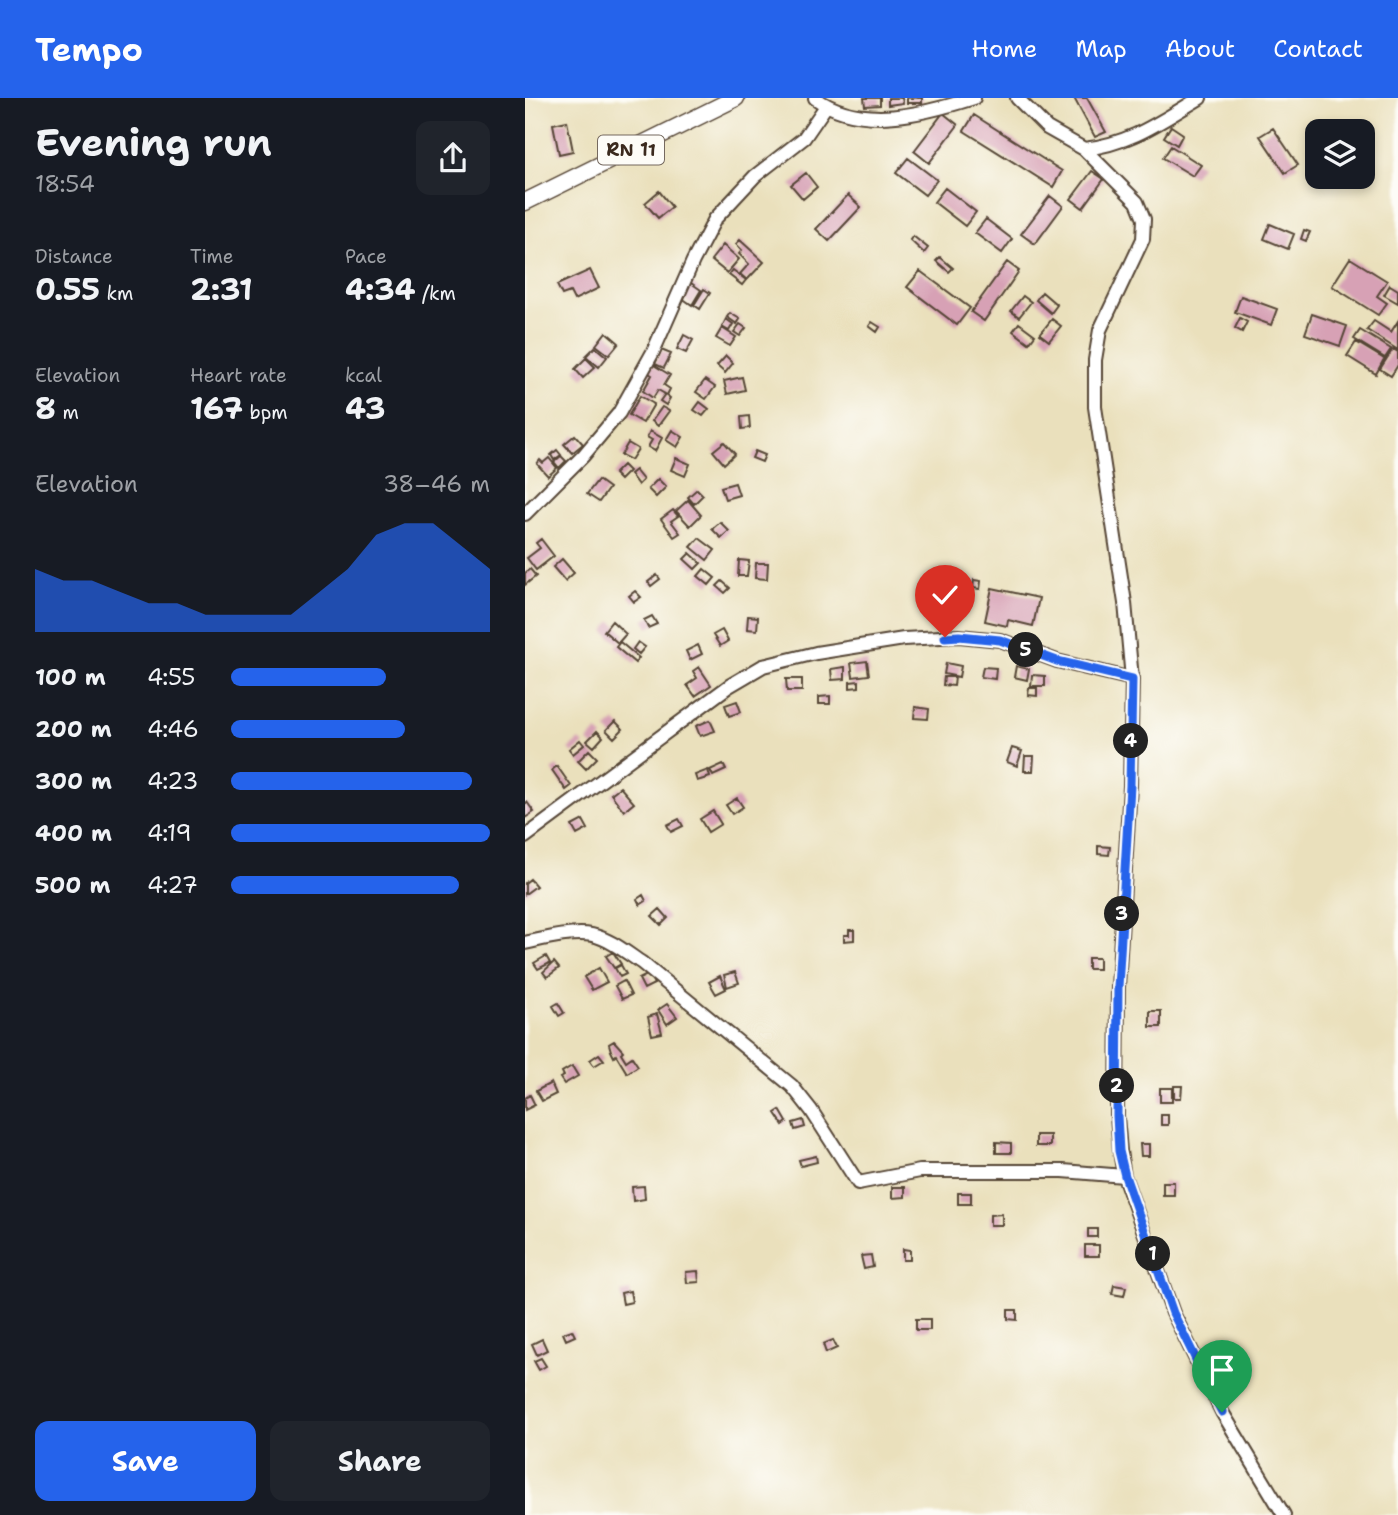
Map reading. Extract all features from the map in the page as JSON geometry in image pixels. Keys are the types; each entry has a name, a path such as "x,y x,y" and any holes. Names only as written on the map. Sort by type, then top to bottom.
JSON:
{"main road":[{"name":"RN 11","path":"525,202 736,98"}],"street":[{"path":"525,514 583,456 619,413 653,352 693,261 715,219 755,176 804,138 820,102 862,117 889,117 974,98"},
{"path":"1017,98 1048,128 1084,149 1137,202 1144,219 1143,239 1136,258 1113,299 1100,330 1094,389 1125,603 1132,679 1130,786 1118,987 1119,1151 1125,1176 1173,1313 1222,1412 1284,1515"},
{"path":"1084,149 1115,145 1200,98"},
{"path":"525,837 730,686 763,666 815,653 904,639 959,636 1000,640 1057,661 1132,679"},
{"path":"525,943 555,937 591,935 642,962 792,1086 811,1110 858,1183 920,1171 1063,1171 1125,1176"}],"building":[{"path":"864,98 880,98 880,105 865,106"},
{"path":"888,98 902,98 903,103 888,105"},
{"path":"907,98 922,98 922,103 907,103"},
{"path":"1074,98 1087,98 1106,132 1095,137"},
{"path":"943,113 958,125 929,163 914,151"},
{"path":"974,115 1062,171 1053,187 964,131"},
{"path":"567,121 573,151 559,154 553,124"},
{"path":"1171,126 1183,134 1177,145 1164,137"},
{"path":"1273,128 1298,165 1285,173 1260,136"},
{"path":"1171,146 1201,165 1193,176 1163,158"},
{"path":"908,158 937,180 925,195 896,173"},
{"path":"1092,171 1104,179 1083,208 1071,199"},
{"path":"806,173 817,187 803,199 791,185"},
{"path":"945,188 976,212 965,226 934,202"},
{"path":"659,191 672,207 658,218 645,203"},
{"path":"848,195 861,207 829,241 816,229"},
{"path":"1050,196 1063,206 1035,244 1021,234"},
{"path":"986,219 1012,239 1002,253 975,233"},
{"path":"1270,224 1294,234 1288,249 1264,239"},
{"path":"1304,230 1310,232 1306,241 1301,239"},
{"path":"913,236 928,248 924,253 910,240"},
{"path":"740,240 764,262 747,280 740,274 749,264 739,254 742,250 736,244"},
{"path":"723,245 739,259 727,273 711,260"},
{"path":"940,257 953,268 949,272 936,261"},
{"path":"1350,258 1387,281 1377,296 1387,303 1378,315 1332,286"},
{"path":"1007,262 1019,271 984,321 971,312"},
{"path":"590,270 599,288 574,300 570,292 562,295 557,285"},
{"path":"733,270 746,280 742,285 729,275"},
{"path":"920,271 970,308 957,325 907,287"},
{"path":"691,283 701,290 692,305 682,298"},
{"path":"1390,285 1398,290 1398,303 1384,295"},
{"path":"704,289 710,293 700,309 694,305"},
{"path":"1042,292 1057,305 1051,313 1036,300"},
{"path":"1023,296 1031,302 1019,317 1011,311"},
{"path":"1241,296 1277,309 1271,325 1235,312"},
{"path":"730,313 740,319 737,324 727,317"},
{"path":"1312,314 1347,326 1340,346 1305,334"},
{"path":"1240,318 1247,322 1242,332 1235,328"},
{"path":"726,319 733,324 729,331 722,327"},
{"path":"1052,319 1061,326 1049,341 1040,334"},
{"path":"1374,321 1391,332 1398,321 1398,350 1367,330"},
{"path":"872,322 880,327 877,332 869,326"},
{"path":"1019,323 1035,335 1029,343 1013,331"},
{"path":"740,324 746,328 740,336 734,332"},
{"path":"722,328 736,337 730,346 716,338"},
{"path":"1360,330 1391,349 1385,358 1354,339"},
{"path":"606,332 619,343 609,355 596,345"},
{"path":"684,335 693,340 686,353 677,349"},
{"path":"1356,342 1384,359 1376,374 1347,356"},
{"path":"595,347 607,357 599,367 586,356"},
{"path":"1393,349 1398,352 1398,365 1391,376 1380,369"},
{"path":"661,350 671,354 664,368 655,364"},
{"path":"726,356 733,363 725,373 717,366"},
{"path":"586,358 595,367 583,378 575,369"},
{"path":"652,364 670,375 664,385 670,389 667,395 658,390 653,398 643,391 652,375 647,372"},
{"path":"742,377 745,390 727,394 724,381"},
{"path":"705,380 715,387 706,399 696,392"},
{"path":"665,394 670,398 666,405 660,401"},
{"path":"640,396 654,404 643,423 629,415"},
{"path":"700,402 709,409 703,416 694,410"},
{"path":"662,407 669,411 658,426 652,421"},
{"path":"749,416 750,428 742,429 741,417"},
{"path":"672,430 683,437 677,447 666,440"},
{"path":"650,431 662,438 655,451 648,447 652,440 647,437"},
{"path":"575,435 583,444 572,453 564,444"},
{"path":"724,442 735,454 724,464 713,451"},
{"path":"628,443 638,449 631,460 621,455"},
{"path":"557,450 561,455 554,460 551,455"},
{"path":"755,451 765,455 762,462 752,458"},
{"path":"561,456 566,461 559,468 554,462"},
{"path":"549,458 557,468 548,476 537,464 540,460 543,463"},
{"path":"676,458 690,464 685,476 671,470"},
{"path":"623,465 629,471 620,480 614,474"},
{"path":"635,470 643,480 638,485 630,474"},
{"path":"658,479 666,487 656,497 648,489"},
{"path":"598,480 609,488 599,502 587,494"},
{"path":"735,483 739,495 725,499 721,487"},
{"path":"697,489 703,495 694,504 688,497"},
{"path":"688,500 701,515 690,526 676,511"},
{"path":"673,510 678,516 671,521 680,533 674,537 661,519"},
{"path":"720,522 729,531 721,538 712,529"},
{"path":"699,538 715,550 707,560 691,547"},
{"path":"541,539 554,556 536,570 527,558 540,548 536,543"},
{"path":"690,553 701,563 695,569 684,559"},
{"path":"562,559 574,573 565,581 553,567"},
{"path":"739,560 749,561 747,576 738,576"},
{"path":"756,563 768,563 767,579 755,578"},
{"path":"530,569 536,576 525,585 525,573"},
{"path":"704,569 715,578 709,585 698,576"},
{"path":"657,575 660,579 651,586 648,582"},
{"path":"974,580 981,581 980,589 973,588"},
{"path":"722,581 730,588 725,593 717,586"},
{"path":"992,588 1039,598 1033,626 1008,620 1007,626 985,621"},
{"path":"635,591 641,597 634,602 629,596"},
{"path":"652,616 657,624 648,628 644,620"},
{"path":"748,616 758,617 757,630 747,629"},
{"path":"612,621 626,634 618,643 604,631"},
{"path":"722,630 728,641 720,646 713,635"},
{"path":"620,642 639,658 635,663 616,647"},
{"path":"638,642 645,647 639,654 633,649"},
{"path":"698,645 702,654 690,660 686,651"},
{"path":"867,661 869,675 853,677 851,663"},
{"path":"946,663 961,666 959,677 944,674"},
{"path":"1016,666 1029,669 1027,680 1014,677"},
{"path":"699,667 711,685 695,696 687,685 697,678 693,671"},
{"path":"845,667 845,679 832,680 831,669"},
{"path":"983,667 996,668 995,679 981,677"},
{"path":"1032,675 1045,676 1045,686 1031,686"},
{"path":"944,677 955,677 954,686 943,685"},
{"path":"786,679 802,679 802,691 787,691"},
{"path":"859,681 859,687 850,688 850,682"},
{"path":"1029,688 1037,688 1037,696 1028,695"},
{"path":"830,696 830,704 819,704 819,697"},
{"path":"737,701 741,712 729,716 725,705"},
{"path":"915,707 929,709 928,719 914,718"},
{"path":"710,720 715,731 700,736 696,726"},
{"path":"615,721 623,729 614,738 606,730"},
{"path":"597,731 603,737 594,747 587,741"},
{"path":"580,740 584,745 573,754 569,749"},
{"path":"1012,748 1022,751 1017,766 1007,762"},
{"path":"589,750 597,758 586,769 578,761"},
{"path":"1025,756 1034,756 1033,771 1024,771"},
{"path":"723,764 726,770 713,776 710,770"},
{"path":"557,766 571,786 566,790 552,770"},
{"path":"708,770 710,777 697,781 695,775"},
{"path":"620,787 634,803 624,811 611,794"},
{"path":"737,798 743,807 732,814 726,805"},
{"path":"527,802 534,812 525,818 525,804"},
{"path":"713,811 721,824 708,832 700,819"},
{"path":"679,819 683,826 671,832 667,825"},
{"path":"583,820 588,829 577,835 572,826"},
{"path":"1098,846 1110,847 1109,855 1098,854"},
{"path":"530,879 536,886 525,894 525,883"},
{"path":"643,895 646,901 640,905 637,899"},
{"path":"660,909 668,918 661,925 652,916"},
{"path":"849,930 854,930 854,940 844,941 844,935 849,935"},
{"path":"613,952 621,964 614,968 606,956"},
{"path":"546,956 550,963 538,969 534,963"},
{"path":"1088,958 1099,958 1099,969 1088,969"},
{"path":"554,962 559,968 547,977 543,972"},
{"path":"621,965 626,974 620,977 615,968"},
{"path":"599,968 607,982 592,990 584,977"},
{"path":"735,972 739,983 727,987 724,975"},
{"path":"649,974 654,984 644,989 639,979"},
{"path":"720,976 726,989 716,994 709,982"},
{"path":"624,981 631,995 622,999 615,986"},
{"path":"558,1003 564,1013 559,1016 553,1006"},
{"path":"667,1004 677,1017 667,1024 658,1010"},
{"path":"1150,1011 1161,1011 1161,1027 1150,1027"},
{"path":"657,1014 662,1033 652,1035 648,1017"},
{"path":"614,1041 623,1051 621,1053 626,1061 632,1057 638,1066 627,1073 611,1051 609,1044"},
{"path":"599,1054 604,1060 594,1066 590,1060"},
{"path":"572,1066 578,1076 564,1084 560,1078 564,1076 562,1072"},
{"path":"551,1083 556,1094 542,1101 536,1091"},
{"path":"1174,1086 1182,1086 1181,1098 1174,1098"},
{"path":"1160,1088 1172,1088 1172,1102 1160,1102"},
{"path":"530,1095 535,1105 525,1110 525,1098"},
{"path":"780,1110 787,1122 783,1125 775,1113"},
{"path":"1161,1115 1168,1115 1168,1125 1161,1125"},
{"path":"803,1120 805,1127 795,1130 793,1123"},
{"path":"1036,1135 1050,1135 1050,1146 1036,1146"},
{"path":"996,1142 1011,1143 1011,1153 996,1153"},
{"path":"1140,1144 1149,1144 1149,1156 1141,1156"},
{"path":"816,1156 817,1162 801,1166 799,1160"},
{"path":"1163,1182 1174,1182 1174,1195 1163,1195"},
{"path":"644,1186 645,1199 633,1201 632,1187"},
{"path":"892,1187 905,1187 905,1197 892,1198"},
{"path":"958,1193 971,1193 971,1204 958,1204"},
{"path":"1002,1214 1002,1225 990,1225 990,1215"},
{"path":"1088,1229 1097,1229 1097,1237 1088,1237"},
{"path":"1085,1245 1099,1245 1099,1256 1085,1256"},
{"path":"903,1249 910,1250 910,1260 903,1260"},
{"path":"871,1255 873,1267 864,1269 861,1256"},
{"path":"698,1271 699,1282 687,1283 686,1272"},
{"path":"1114,1285 1126,1287 1124,1296 1112,1294"},
{"path":"630,1291 632,1302 623,1304 621,1293"},
{"path":"1008,1310 1017,1310 1017,1320 1008,1319"},
{"path":"916,1319 930,1319 930,1330 916,1330"},
{"path":"572,1330 575,1336 566,1340 563,1333"},
{"path":"542,1339 547,1350 537,1355 532,1344"},
{"path":"833,1340 837,1348 826,1353 823,1344"},
{"path":"541,1358 546,1366 539,1370 534,1361"}],"route":[{"path":"945,637 1000,640 1057,661 1132,679 1130,786 1118,987 1119,1151 1125,1176 1173,1313 1222,1412"}]}
